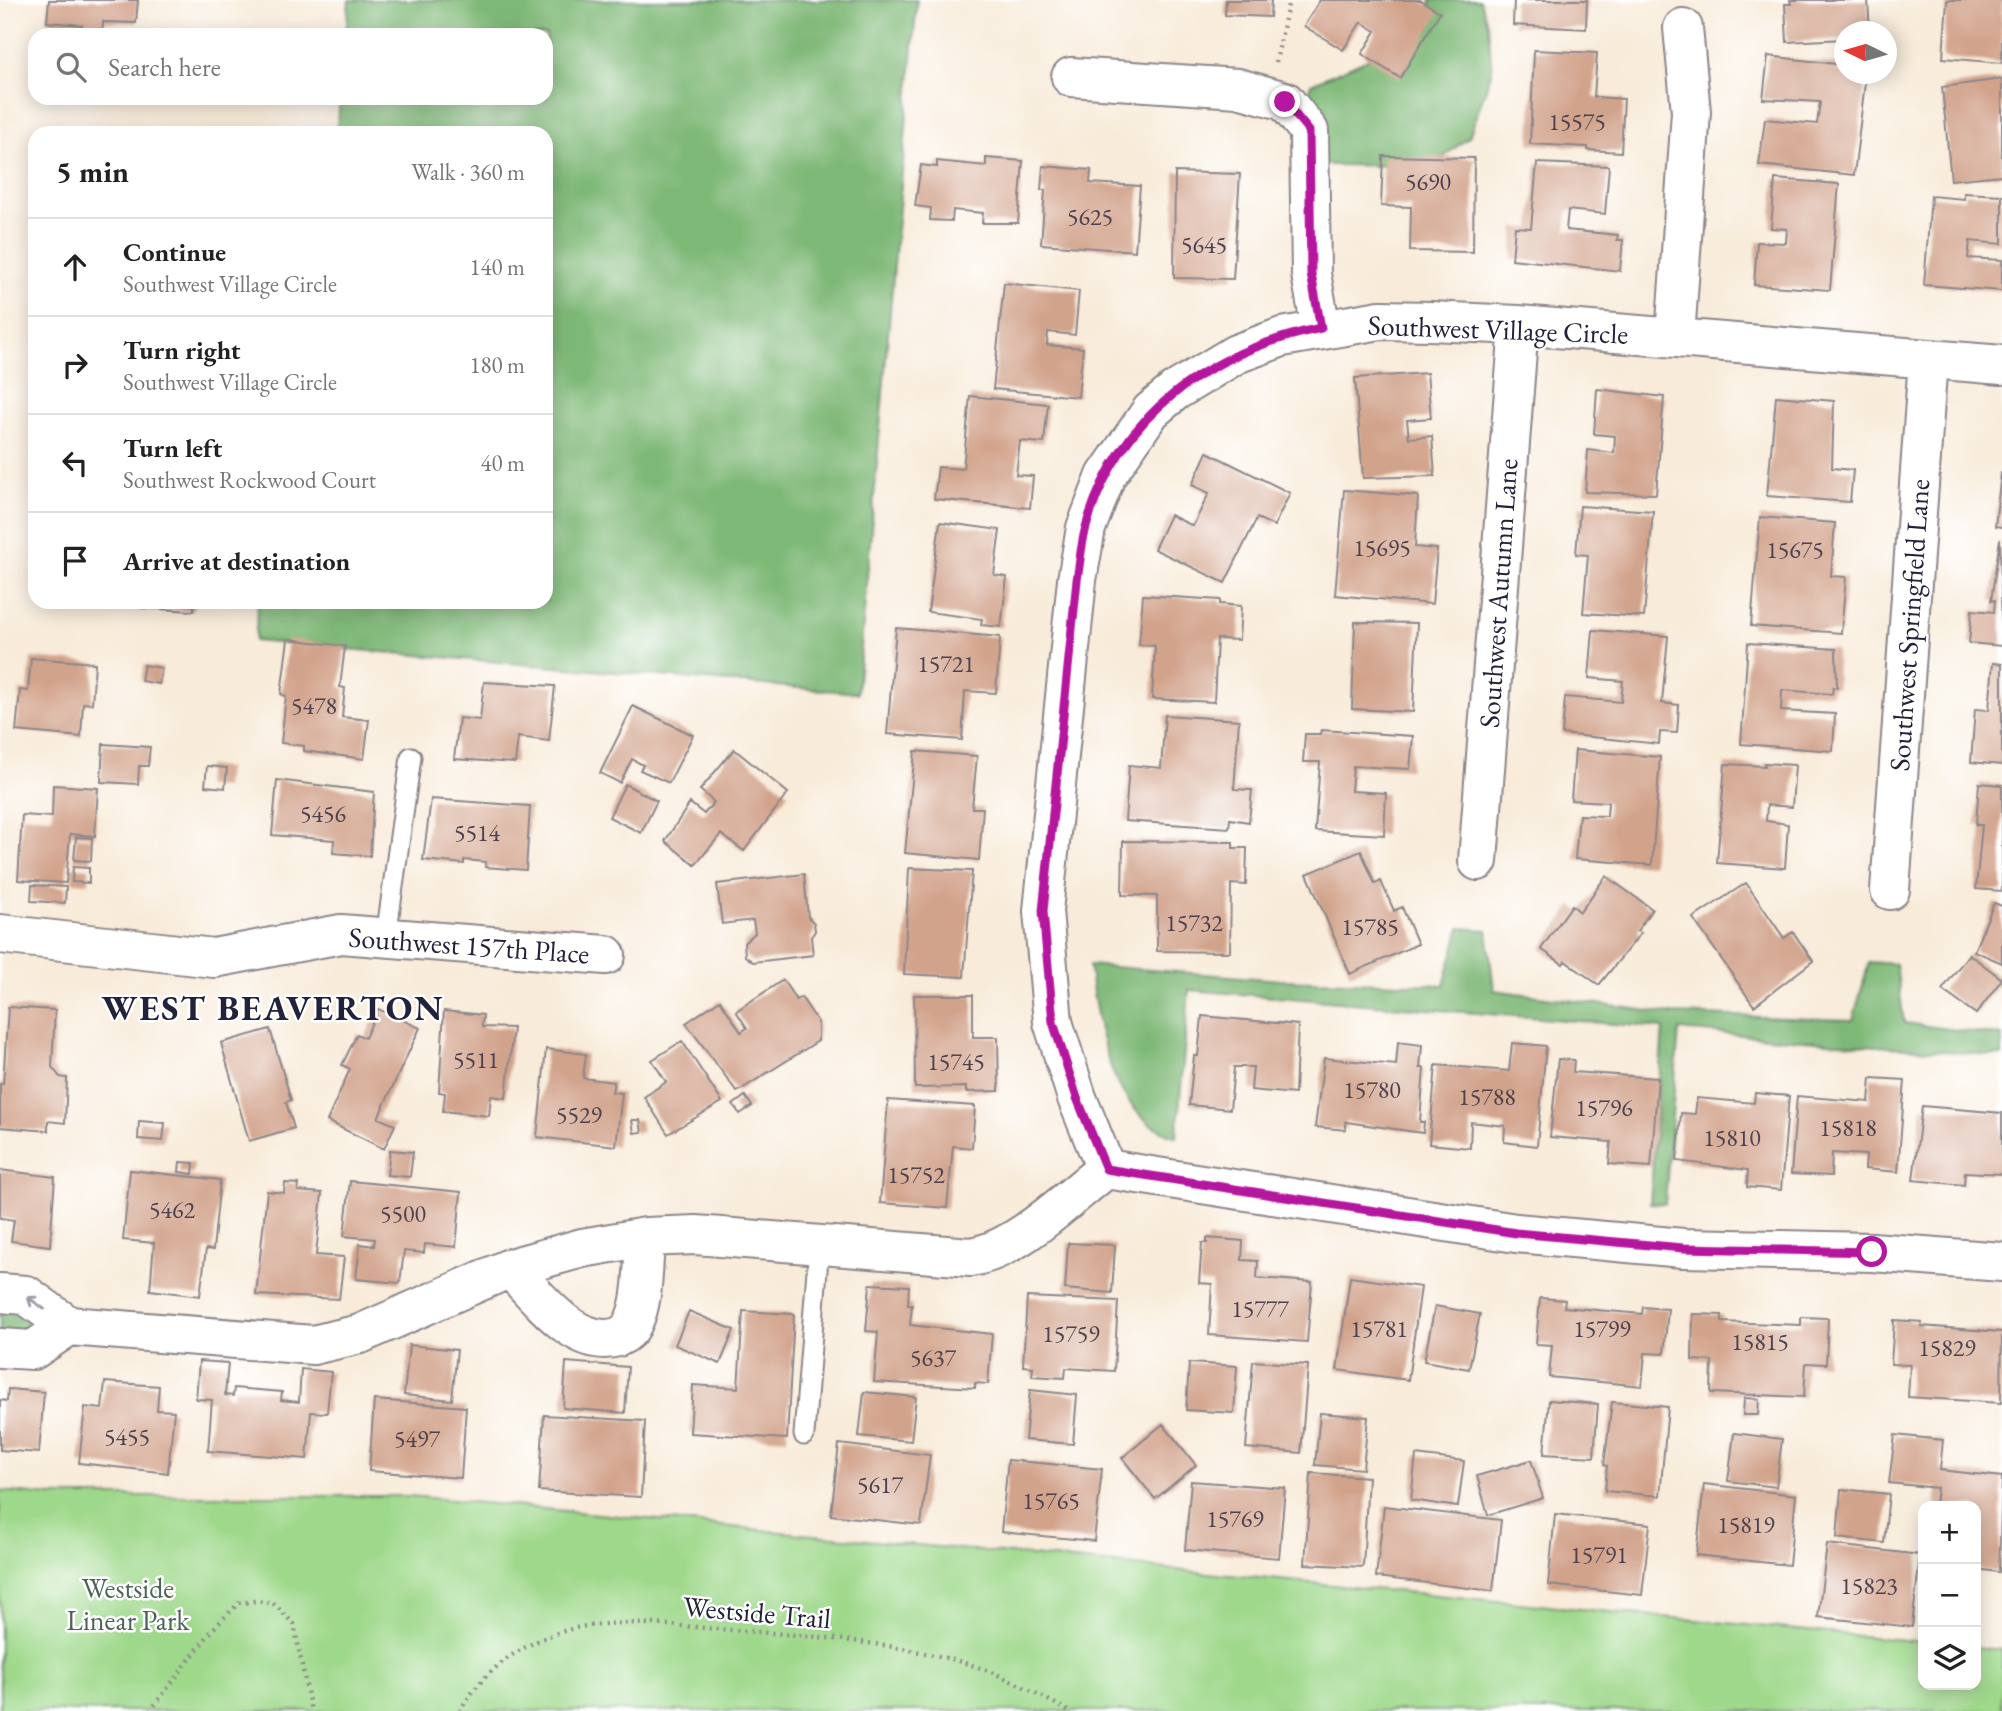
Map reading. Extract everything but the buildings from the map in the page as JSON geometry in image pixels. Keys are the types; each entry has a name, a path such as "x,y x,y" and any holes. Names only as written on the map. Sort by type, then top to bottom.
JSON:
{"street":[{"path":"1675,337 1691,112 1683,28"},
{"path":"1071,77 1238,88 1285,102 1309,131 1311,274 1321,328"},
{"name":"Southwest Village Circle","path":"1106,1169 1077,1098 1053,1022 1043,911 1076,594 1086,528 1106,476 1152,411 1175,391 1236,355 1282,337 1321,328 1380,320 1519,325 2002,365"},
{"name":"Southwest Autumn Lane","path":"1478,862 1519,325"},
{"name":"Southwest Springfield Lane","path":"1890,890 1928,359"},
{"name":"Southwest 157th Place","path":"0,934 214,958 341,934 606,955"},
{"path":"0,1293 26,1295 69,1326 313,1345 360,1334 510,1268 582,1248 646,1237 696,1235 951,1258 989,1254 1010,1242 1106,1169 1516,1233 1683,1248 1872,1252 2002,1262"},
{"path":"510,1268 574,1330 607,1340 624,1335 632,1326 640,1296 646,1237"},
{"path":"0,1348 33,1350 69,1326"}],"lane":[{"path":"386,937 411,757"},
{"path":"804,1435 819,1245"}],"path":[{"path":"1268,97 1289,0"},
{"path":"150,1711 213,1629 239,1604 255,1601 273,1603 294,1624 312,1711"},
{"name":"Westside Trail","path":"460,1711 471,1691 507,1657 568,1630 638,1623 810,1636 900,1649 968,1664 1023,1685 1069,1711"}],"green space":[{"path":"349,0 917,0 857,693 255,641 257,609 553,609 553,126 338,126 339,105 553,105 553,28 347,28"},
{"path":"1431,0 1480,0 1488,26 1492,71 1469,137 1432,166 1330,165 1311,156 1304,106 1311,84 1370,58 1427,22"},
{"path":"1460,928 1487,930 1494,990 1672,1014 1853,1020 1869,962 1896,964 1904,1023 2002,1036 2002,1056 1679,1030 1665,1204 1650,1203 1663,1028 1189,990 1177,1137 1154,1126 1135,1110 1121,1090 1110,1066 1097,1014 1089,965 1281,980 1444,985"},
{"path":"0,1306 35,1309 45,1330 0,1333"},
{"name":"Westside Linear Park","path":"0,1491 51,1496 410,1496 1918,1642 1918,1690 1981,1690 1981,1648 2002,1650 2002,1711 0,1711"}],"district":[{"name":"WEST BEAVERTON","path":"273,1008"}],"route":[{"path":"1285,102 1309,131 1311,274 1321,328 1282,337 1236,355 1175,391 1152,411 1106,476 1086,528 1077,580 1043,911 1053,1022 1077,1098 1106,1169 1516,1233 1683,1248 1872,1252"}]}
